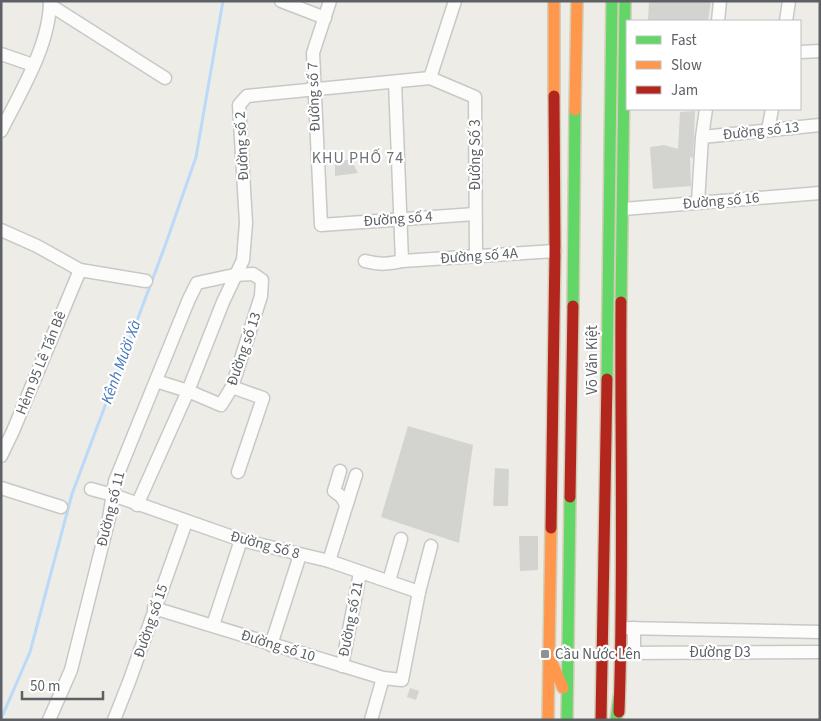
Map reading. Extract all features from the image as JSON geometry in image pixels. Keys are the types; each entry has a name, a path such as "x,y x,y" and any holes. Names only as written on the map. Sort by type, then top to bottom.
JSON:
{"main road":[{"path":"548,720 555,251 554,1"},
{"name":"Võ Văn Kiệt","path":"567,720 576,1"},
{"name":"Võ Văn Kiệt","path":"601,720 607,499 608,226 612,1"},
{"name":"Võ Văn Kiệt","path":"624,1 620,406 628,628"},
{"path":"617,720 627,653"},
{"path":"549,656 566,696"}],"street":[{"path":"281,1 325,18"},
{"name":"Đường số 7","path":"321,225 313,89 313,53 330,1"},
{"path":"430,78 455,1"},
{"path":"718,20 720,1"},
{"path":"786,20 789,1"},
{"path":"1,131 33,65 50,15 50,3"},
{"path":"50,3 165,78"},
{"path":"801,52 820,51"},
{"path":"1,54 33,65"},
{"name":"Đường số 2","path":"188,391 234,275 243,260 246,223 239,105 247,96 430,78 475,97"},
{"path":"395,82 402,261"},
{"name":"Đường Số 3","path":"475,97 476,257"},
{"path":"698,202 702,137 706,110"},
{"path":"768,130 772,110"},
{"name":"Đường số 13","path":"702,137 820,125"},
{"name":"Đường số 16","path":"623,209 820,193"},
{"name":"Đường số 4","path":"321,225 475,214"},
{"path":"1,230 37,246 80,270 146,281"},
{"name":"Đường số 4A","path":"365,261 386,264 402,261 555,251"},
{"name":"Hẻm 95 Lê Tấn Bê","path":"1,456 80,270"},
{"name":"Đường số 13","path":"188,391 221,405 232,387 261,296 262,280 253,274 234,275"},
{"name":"Đường số 11","path":"49,720 71,670 109,518 115,481 197,282 234,275"},
{"path":"137,505 188,391 156,381"},
{"path":"232,387 263,398 238,472"},
{"path":"340,471 334,491 342,497 346,505"},
{"path":"329,561 356,475"},
{"path":"1,488 61,507"},
{"name":"Đường Số 8","path":"91,489 241,540 329,561 419,592"},
{"name":"Đường số 15","path":"114,720 186,522"},
{"path":"389,581 401,539"},
{"path":"213,625 241,540"},
{"path":"419,592 431,546"},
{"path":"271,645 300,555"},
{"name":"Đường số 21","path":"342,666 360,572"},
{"name":"Đường số 10","path":"154,608 383,678 402,680 419,592"},
{"path":"627,653 628,628"},
{"name":"Đường D3","path":"628,628 820,632"},
{"name":"Đường D3","path":"627,653 820,652"},
{"path":"371,720 383,678"}],"building":[{"path":"649,1 711,1 708,20 648,20"},
{"path":"695,111 693,158 690,157 691,186 653,189 650,147 664,145 678,149 680,112"},
{"path":"335,160 351,160 358,173 335,176"},
{"path":"408,426 473,445 459,543 381,517"},
{"path":"495,468 509,469 508,506 493,506"},
{"path":"519,536 538,536 538,570 520,571"},
{"path":"410,688 419,691 416,700 407,697"}],"waterway":[{"name":"Kênh Mười Xà","path":"1,719 30,652 72,494 165,246 196,157 223,1"}],"traffic: fast":[{"path":"607,379 612,1"},
{"path":"621,302 625,1"},
{"path":"573,306 575,110"},
{"path":"567,720 570,497"},
{"path":"616,720 619,697"}],"traffic: slow":[{"path":"554,1 554,96"},
{"path":"575,110 577,1"},
{"path":"548,720 551,528"},
{"path":"549,656 563,688"}],"traffic: jam":[{"path":"551,528 555,251 554,96"},
{"path":"619,712 622,558 621,302"},
{"path":"570,497 573,306"},
{"path":"601,720 607,379"}],"place":[{"name":"Cầu Nước Lên","path":"545,654"}],"district":[{"name":"KHU PHỐ 74","path":"358,158"}]}
